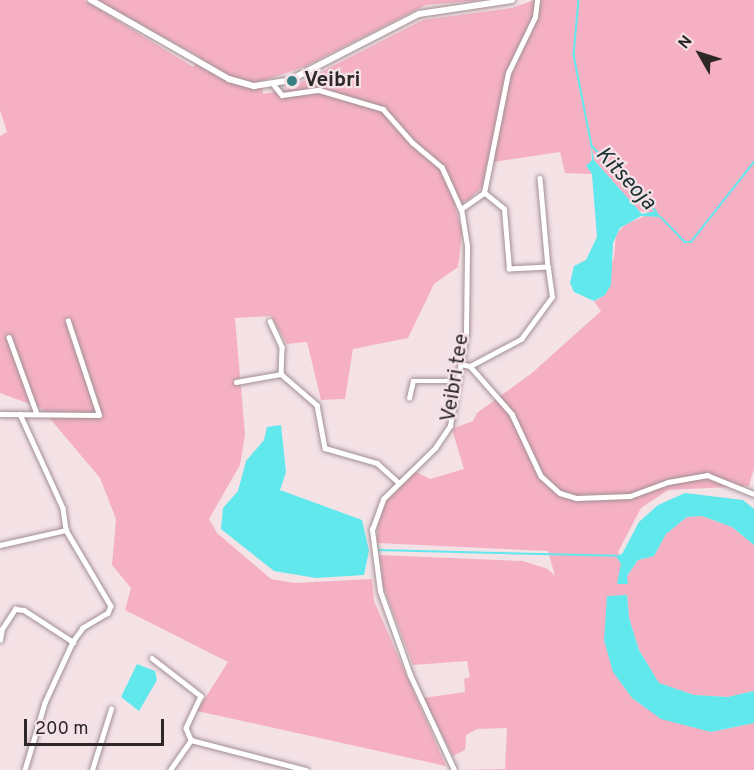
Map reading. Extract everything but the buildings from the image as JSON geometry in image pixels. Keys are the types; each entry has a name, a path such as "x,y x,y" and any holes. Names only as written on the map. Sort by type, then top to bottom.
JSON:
{"street":[{"path":"91,0 229,79 254,86 274,85 419,14 512,0"},
{"path":"461,209 483,193 508,73 535,17 537,0"},
{"name":"Veibri tee","path":"274,85 282,95 319,90 383,109 413,143 442,167 461,209 467,246 461,364 446,432 379,505 372,530 380,591 410,675 454,770"},
{"path":"470,366 524,335 552,297 540,178"},
{"path":"483,193 504,209 509,270 548,267"},
{"path":"0,414 100,412 68,321"},
{"path":"270,321 282,346 281,374"},
{"path":"9,337 37,414"},
{"path":"461,364 470,366 512,414 541,476 560,493 576,498 630,496 668,482 707,475 754,494"},
{"path":"236,382 281,374"},
{"path":"281,374 317,405 325,448 377,463 398,482"},
{"path":"409,398 413,381 459,381"},
{"path":"20,414 63,508 66,530 111,606 108,613 82,628 73,642 60,667 25,770"},
{"path":"0,545 66,530"},
{"path":"1,636 15,609 24,610 73,642"},
{"path":"152,658 201,696 186,728 190,740"},
{"path":"92,770 111,709"},
{"path":"170,770 190,740"},
{"path":"190,740 306,770"}],"shaded area":[{"path":"0,0 84,0 193,67 200,57 95,0 483,0 426,5 304,67 262,81 263,94 286,90 423,20 512,8 534,0 754,0 754,468 749,486 668,490 641,508 618,552 627,576 638,560 654,556 666,534 687,517 702,516 732,527 754,545 754,691 728,697 694,695 659,684 639,650 629,618 627,595 604,640 711,732 754,723 754,770 457,770 505,769 507,728 477,729 466,735 465,750 453,756 423,698 465,692 464,679 470,677 467,661 413,665 383,586 379,555 523,561 548,569 555,576 548,551 377,543 378,515 383,501 416,472 430,479 464,469 452,429 473,421 477,413 532,373 601,311 594,301 599,299 614,257 616,234 626,224 652,213 639,211 594,160 591,146 592,174 565,173 560,152 487,163 483,186 468,200 455,205 462,232 458,267 434,284 408,338 353,349 345,399 321,400 307,342 287,344 271,316 235,318 245,435 240,465 209,519 217,533 271,579 294,583 372,579 374,601 446,766 197,711 228,662 125,610 131,588 112,565 116,519 100,478 41,408 0,393 0,136 7,132 0,110"}],"water":[{"path":"591,146 594,160 642,214 656,211 661,217 641,216 620,228 613,243 611,285 605,295 594,301 574,292 570,283 574,266 586,260 597,237 592,174 586,166 592,160"},
{"path":"281,425 286,472 280,490 362,520 369,551 364,575 316,578 274,571 221,529 223,508 238,491 246,461 264,440 267,427"},
{"path":"685,493 743,500 754,509 754,545 732,527 702,516 687,517 666,534 654,556 638,560 627,576 628,584 617,584 621,564 616,556 622,554 639,522 658,505"},
{"path":"627,595 629,618 639,650 659,683 694,695 728,697 754,691 754,723 711,732 661,719 632,698 613,672 604,640 607,596"},
{"path":"137,664 155,671 157,680 139,711 121,697"}],"waterway":[{"name":"Kitseoja","path":"579,0 574,55 592,146 656,211"},
{"name":"Kitseoja","path":"661,217 685,242 691,242 754,162"},
{"path":"377,550 616,556"}],"place":[{"name":"Veibri","path":"292,81"}]}
